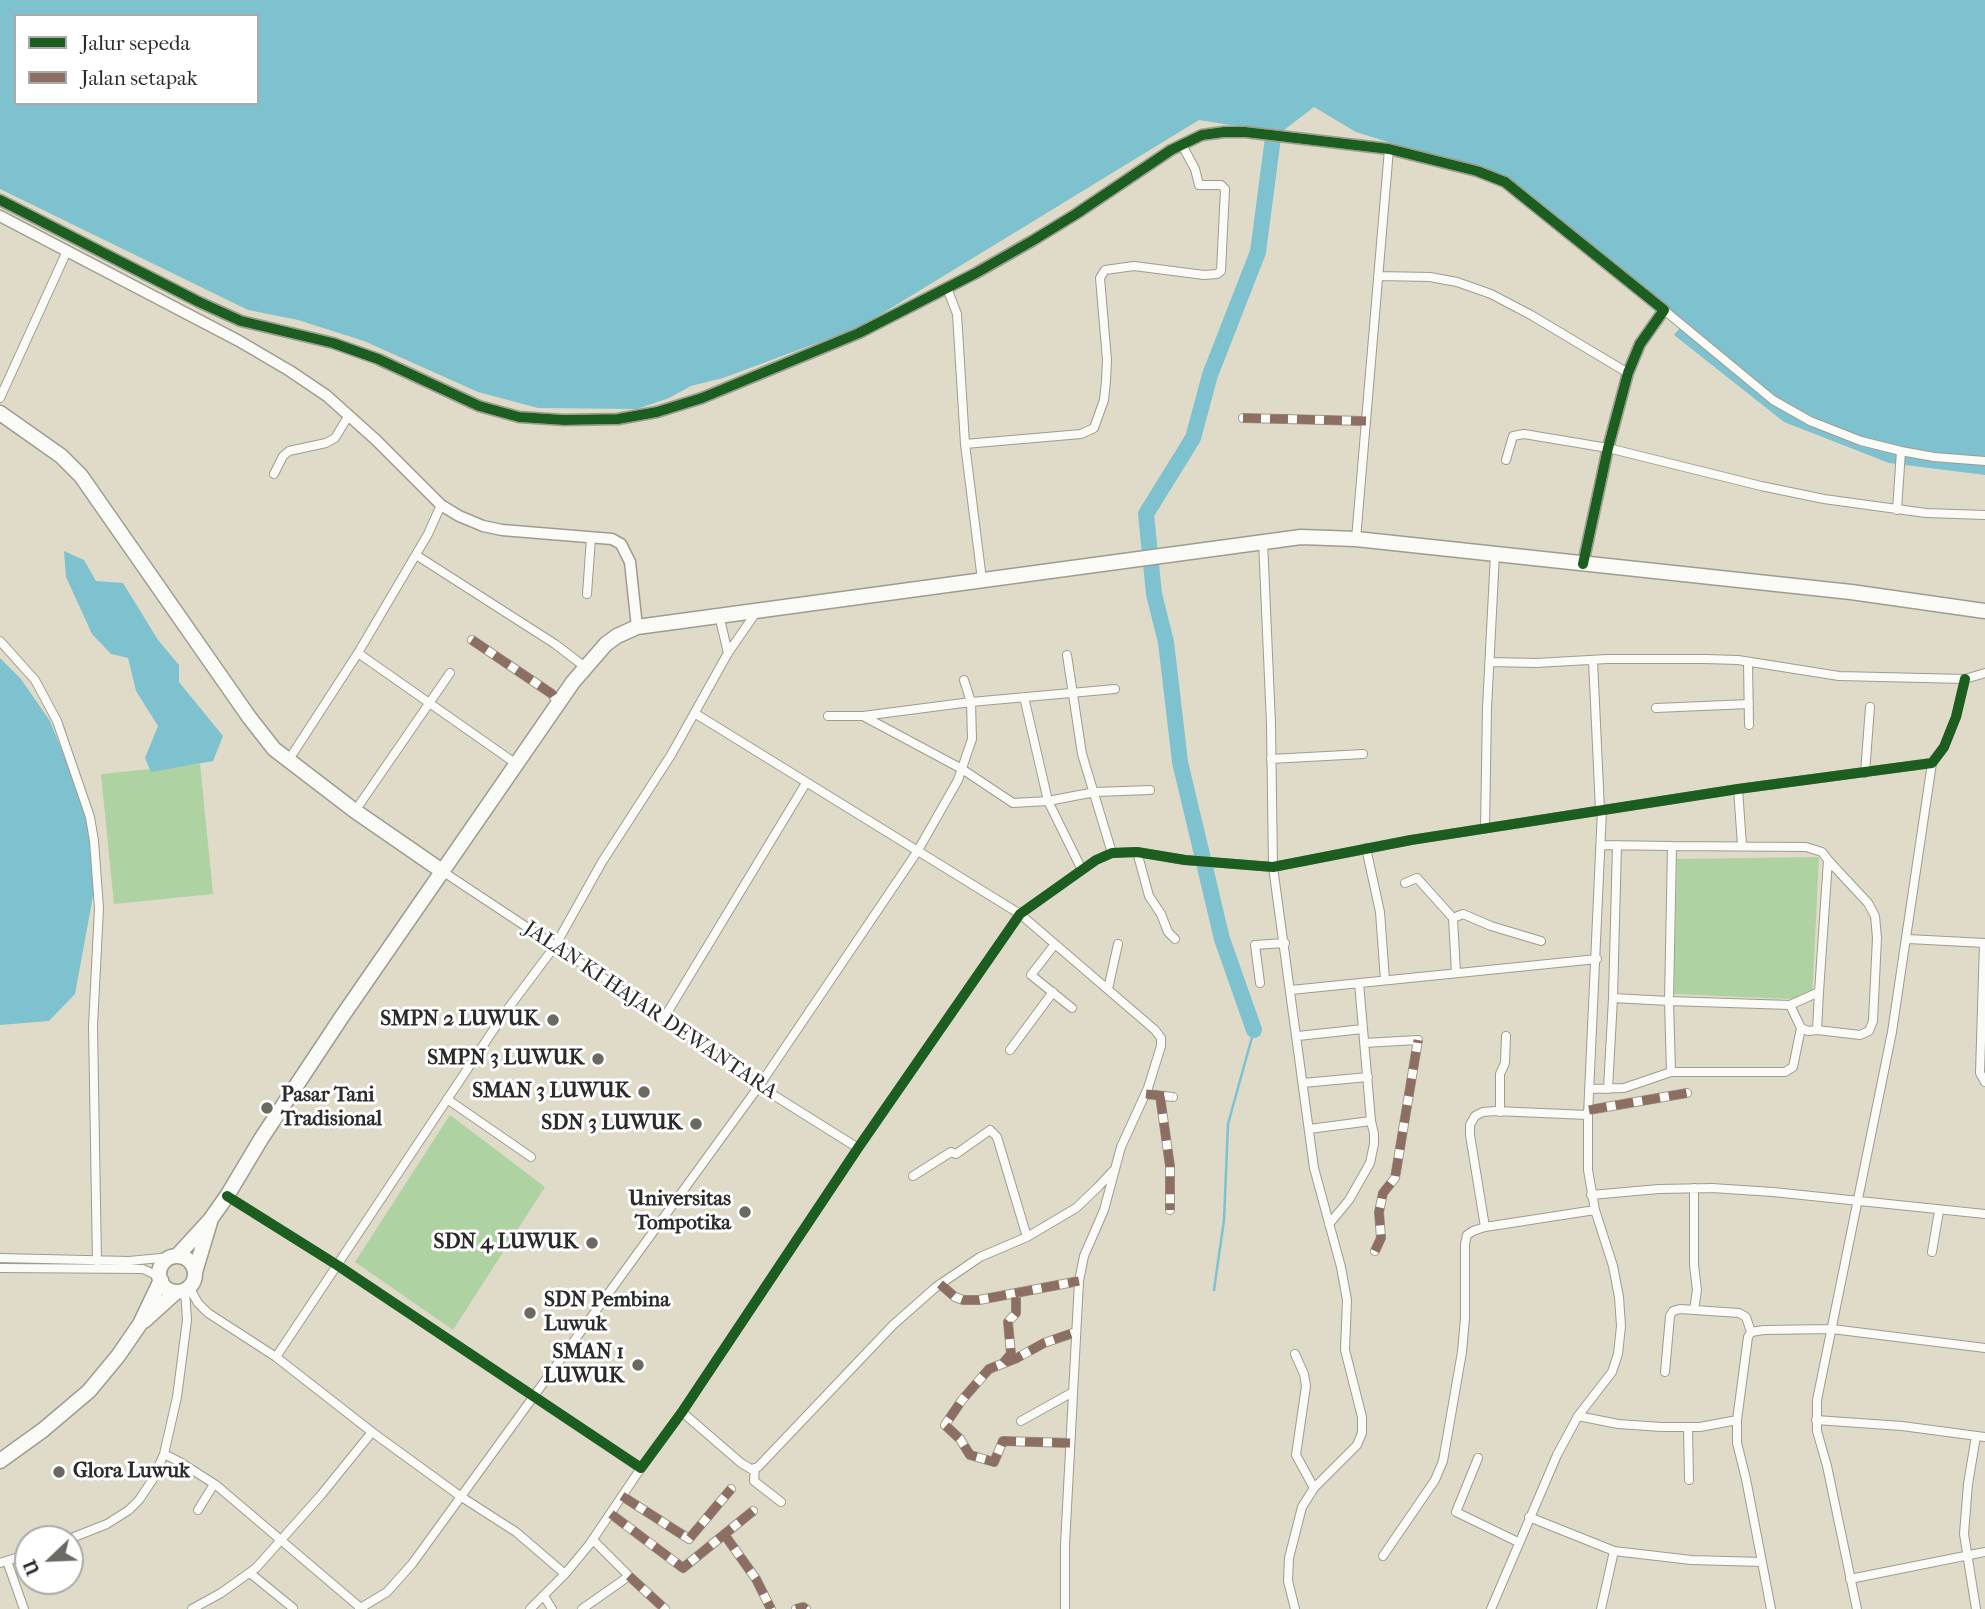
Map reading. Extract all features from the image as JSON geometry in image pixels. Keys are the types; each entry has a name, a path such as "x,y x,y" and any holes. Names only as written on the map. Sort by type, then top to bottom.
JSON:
{"highway":[{"path":"0,413 61,456 81,476 274,749 355,811 442,871"},
{"path":"0,1461 43,1430 89,1391 118,1356 140,1324 160,1279 162,1266 210,1220 227,1196 261,1139 515,763 585,667 606,644 637,627 1301,537 1356,539 1851,592 1985,611"},
{"path":"140,1324 193,1283 210,1220"},
{"path":"174,1257 191,1263 195,1272"},
{"path":"160,1279 168,1289 183,1290"}],"street":[{"path":"0,200 199,302 247,323 333,343 378,359 479,406 519,417 554,420 618,419 657,412 752,379 859,334 1065,221 1152,162 1208,133 1245,132 1389,149 1477,171 1505,182 1740,374 1791,412 1861,441 1934,457 1985,461"},
{"path":"965,444 1082,434 1094,428 1104,400 1106,381 1107,360 1100,278 1105,270 1134,266 1205,275 1217,274 1220,271 1223,266 1225,189 1221,185 1199,185 1195,169 1182,145"},
{"path":"1356,539 1389,149"},
{"path":"0,216 239,341 290,371 349,415 441,505 483,526 612,539 621,544 633,574 637,627"},
{"path":"0,398 67,251"},
{"path":"1378,276 1430,277 1457,282 1491,294 1628,373"},
{"path":"947,288 957,314 970,500 982,580"},
{"path":"1583,564 1628,373 1640,344 1664,310"},
{"path":"239,341 245,334 247,323"},
{"path":"274,474 283,456 289,451 326,443 335,438 349,415"},
{"path":"1243,418 1366,421"},
{"path":"1506,460 1514,436 1524,434 1608,449 1824,499 1897,510 1985,515"},
{"path":"1897,510 1901,451"},
{"path":"288,761 358,653 416,555 441,505"},
{"path":"587,594 591,538"},
{"path":"1263,541 1273,867 1314,1168 1347,1300 1345,1350 1360,1401 1362,1433 1357,1445 1314,1488 1302,1507 1289,1558 1288,1581 1295,1609"},
{"path":"1485,829 1487,708 1495,554"},
{"path":"416,555 555,643 585,667"},
{"path":"276,1357 504,1014 555,946 602,862 696,714 729,653 757,611"},
{"path":"719,615 729,653"},
{"path":"472,640 552,694 558,703"},
{"path":"0,641 35,680 57,721 90,817 94,841 99,908 93,1026 97,1261"},
{"path":"358,653 515,763"},
{"path":"1067,655 1087,774 1095,792 1112,853"},
{"path":"1490,662 1705,659 1748,662 1839,676 1965,680 1985,673"},
{"path":"1491,1609 1528,1517 1557,1455 1578,1416 1612,1372 1618,1354 1621,1326 1619,1297 1613,1266 1591,1195 1588,1170 1589,1088 1602,845 1593,660"},
{"path":"1748,662 1749,725"},
{"path":"355,811 450,673"},
{"path":"164,1454 214,1484 360,1609 398,1581 759,1086 917,852 962,769 972,739 971,702 964,680"},
{"path":"1857,1609 1816,1420 1817,1400 1892,1032 1908,939 1931,763 1944,747 1956,717 1965,680"},
{"path":"828,716 863,716 971,702 1115,689"},
{"path":"1024,697 1048,801 1082,870"},
{"path":"1656,708 1749,704"},
{"path":"1865,773 1870,707"},
{"path":"696,714 1020,914 1161,1038 1146,1094 1127,1131 1114,1168 1104,1210 1084,1256 1079,1281 1065,1545 1065,1609"},
{"path":"863,716 962,769 1013,803 1048,801 1095,792 1150,790"},
{"path":"1271,759 1363,754"},
{"path":"530,1609 565,1574 593,1540 1020,914 1096,860 1112,853 1136,852 1185,860 1273,867 1366,848 1601,810 1931,763"},
{"path":"664,1018 806,783"},
{"path":"1738,789 1742,845"},
{"path":"1602,845 1742,845 1816,849 1822,852 1868,903 1875,916 1877,938 1872,1021 1869,1031 1860,1034 1808,1031 1801,1028"},
{"path":"1608,1089 1617,845"},
{"path":"1671,1072 1669,1001 1672,846"},
{"path":"1366,848 1380,912 1385,980"},
{"path":"1136,852 1149,896 1161,914 1168,932 1175,939"},
{"path":"1817,1030 1828,860"},
{"name":"JALAN KI HAJAR DEWANTARA","path":"442,871 664,1018 759,1086 859,1148"},
{"path":"1405,883 1417,878 1453,918 1456,973"},
{"path":"1453,918 1463,914 1491,926 1541,941"},
{"path":"1908,939 1984,943 1980,1073 1985,1082"},
{"path":"1260,984 1255,945 1285,943"},
{"path":"1055,944 1031,975 1072,1008"},
{"path":"1108,989 1118,944"},
{"path":"1291,990 1597,959"},
{"path":"1329,1224 1349,1200 1370,1163 1374,1144 1359,983"},
{"path":"1010,1050 1053,992"},
{"path":"1613,998 1790,1005 1819,992"},
{"path":"1589,1088 1632,1086 1671,1072 1785,1072 1793,1067 1801,1028 1790,1005"},
{"path":"1298,1036 1363,1029"},
{"path":"1500,1112 1500,1074 1505,1063 1506,1036"},
{"path":"1364,1043 1418,1040 1395,1178 1383,1192 1379,1212 1381,1238 1375,1251"},
{"path":"1303,1083 1368,1077"},
{"path":"1485,1227 1470,1125 1475,1116 1483,1112 1588,1113 1686,1093"},
{"path":"1146,1094 1173,1097"},
{"path":"1160,1096 1170,1166 1170,1210"},
{"path":"447,1099 531,1157"},
{"path":"1309,1129 1371,1121"},
{"path":"913,1176 951,1152 956,1154 990,1130 997,1137 1027,1237"},
{"path":"780,1502 754,1481 755,1468 893,1325 940,1284 980,1257 1027,1237 1076,1208 1114,1168"},
{"path":"1693,1310 1697,1290 1694,1265 1694,1188"},
{"path":"1591,1195 1694,1188 1773,1192 1985,1214"},
{"path":"227,1196 337,1265 640,1468"},
{"path":"1383,1556 1434,1480 1443,1461 1462,1352 1465,1244 1468,1236 1485,1227 1595,1210"},
{"path":"1932,1252 1940,1211"},
{"path":"0,1258 97,1261 174,1257"},
{"path":"0,1268 143,1269 160,1279"},
{"path":"940,1284 955,1297 979,1300 1079,1281"},
{"path":"183,1290 203,1309 276,1357 460,1496 516,1532 565,1574"},
{"path":"84,1533 107,1524 129,1510 148,1489 164,1454 187,1320 183,1290"},
{"path":"1002,1364 1011,1354 1008,1322 1016,1313 1016,1293"},
{"path":"1665,1372 1670,1316 1673,1311 1680,1309 1739,1313 1746,1317 1751,1332 1745,1351 1737,1443 1771,1609"},
{"path":"1751,1332 1832,1329 1985,1348"},
{"path":"1070,1443 1003,1441 994,1462 970,1455 960,1439 945,1425 989,1369 1044,1343 1076,1332"},
{"path":"1294,1354 1304,1374 1306,1386 1296,1455 1314,1488"},
{"path":"1021,1421 1073,1392"},
{"path":"682,1412 741,1463 755,1468"},
{"path":"1578,1416 1618,1424 1688,1427 1737,1420"},
{"path":"1816,1420 1902,1426 1980,1437 1965,1508 1964,1534 1976,1609"},
{"path":"1688,1427 1689,1480"},
{"path":"192,1609 250,1573 372,1432"},
{"path":"1478,1458 1456,1512 1518,1542"},
{"path":"198,1510 214,1484"},
{"path":"622,1496 689,1539 731,1489"},
{"path":"611,1514 681,1568 687,1566 753,1511"},
{"path":"1528,1517 1614,1551 1691,1560 1762,1562"},
{"path":"724,1534 756,1579 771,1609"},
{"path":"593,1540 665,1609"},
{"path":"1601,1609 1614,1551"},
{"path":"1850,1579 1985,1552"},
{"path":"4,1562 24,1609"},
{"path":"250,1573 293,1608"},
{"path":"582,1609 629,1576"},
{"path":"544,1596 552,1609"},
{"path":"796,1609 806,1609"}],"green space":[{"path":"200,764 213,894 114,904 101,774"},
{"path":"1819,857 1812,1000 1674,994 1677,859"},
{"path":"450,1115 545,1187 453,1330 355,1262"}],"water":[{"path":"0,0 1985,0 1985,475 1889,463 1784,422 1674,335 1685,322 1510,180 1356,132 1314,107 1284,130 1261,130 1199,120 860,327 723,378 691,386 669,398 637,409 538,408 478,392 364,341 298,320 248,310 0,189"},
{"path":"64,551 84,560 96,581 123,583 158,640 179,665 179,682 223,736 213,761 151,772 145,758 158,726 136,691 128,658 111,654 92,634 66,577"},
{"path":"0,658 21,679 50,721 87,813 95,885 75,994 49,1021 0,1025"}],"waterway":[{"path":"1254,1030 1222,939 1180,762 1166,642 1154,594 1146,514 1193,438 1210,375 1258,252 1274,130"},
{"path":"1214,1290 1224,1220 1228,1124 1254,1030"}],"marked path":[{"path":"1243,418 1366,421"},
{"path":"472,640 552,694 558,703"},
{"path":"1375,1251 1381,1238 1379,1212 1383,1193 1395,1178 1418,1040"},
{"path":"1589,1110 1687,1093"},
{"path":"1146,1094 1173,1097"},
{"path":"1160,1096 1170,1166 1170,1210"},
{"path":"940,1284 955,1297 979,1300 1079,1281"},
{"path":"1003,1363 1011,1354 1008,1322 1016,1313 1016,1293"},
{"path":"1070,1443 1003,1441 994,1462 970,1455 960,1439 945,1425 989,1369 1044,1343 1076,1332"},
{"path":"622,1496 689,1539 731,1489"},
{"path":"611,1514 683,1568 753,1511"},
{"path":"724,1534 756,1579 771,1609"},
{"path":"629,1576 665,1609"},
{"path":"796,1609 806,1609"}],"cycle path":[{"path":"0,200 241,321 333,343 378,359 479,406 519,417 618,419 657,412 702,398 859,333 1032,241 1171,150 1202,135 1245,132 1389,149 1477,171 1505,182 1664,310 1640,344 1628,373 1608,448 1583,564"},
{"path":"227,1196 337,1265 641,1468 682,1412 858,1148 1020,914 1096,860 1112,853 1137,852 1185,860 1273,867 1411,840 1738,789 1932,763 1944,747 1956,717 1965,679"}],"place":[{"name":"SMPN 2 LUWUK","path":"553,1020"},
{"name":"SMPN 3 LUWUK","path":"598,1059"},
{"name":"SMAN 3 LUWUK","path":"644,1092"},
{"name":"Pasar Tani Tradisional","path":"267,1108"},
{"name":"SDN 3 LUWUK","path":"696,1124"},
{"name":"Universitas Tompotika","path":"745,1212"},
{"name":"SDN 4 LUWUK","path":"592,1243"},
{"name":"SDN Pembina Luwuk","path":"530,1313"},
{"name":"SMAN 1 LUWUK","path":"638,1365"},
{"name":"Glora Luwuk","path":"59,1472"}]}
